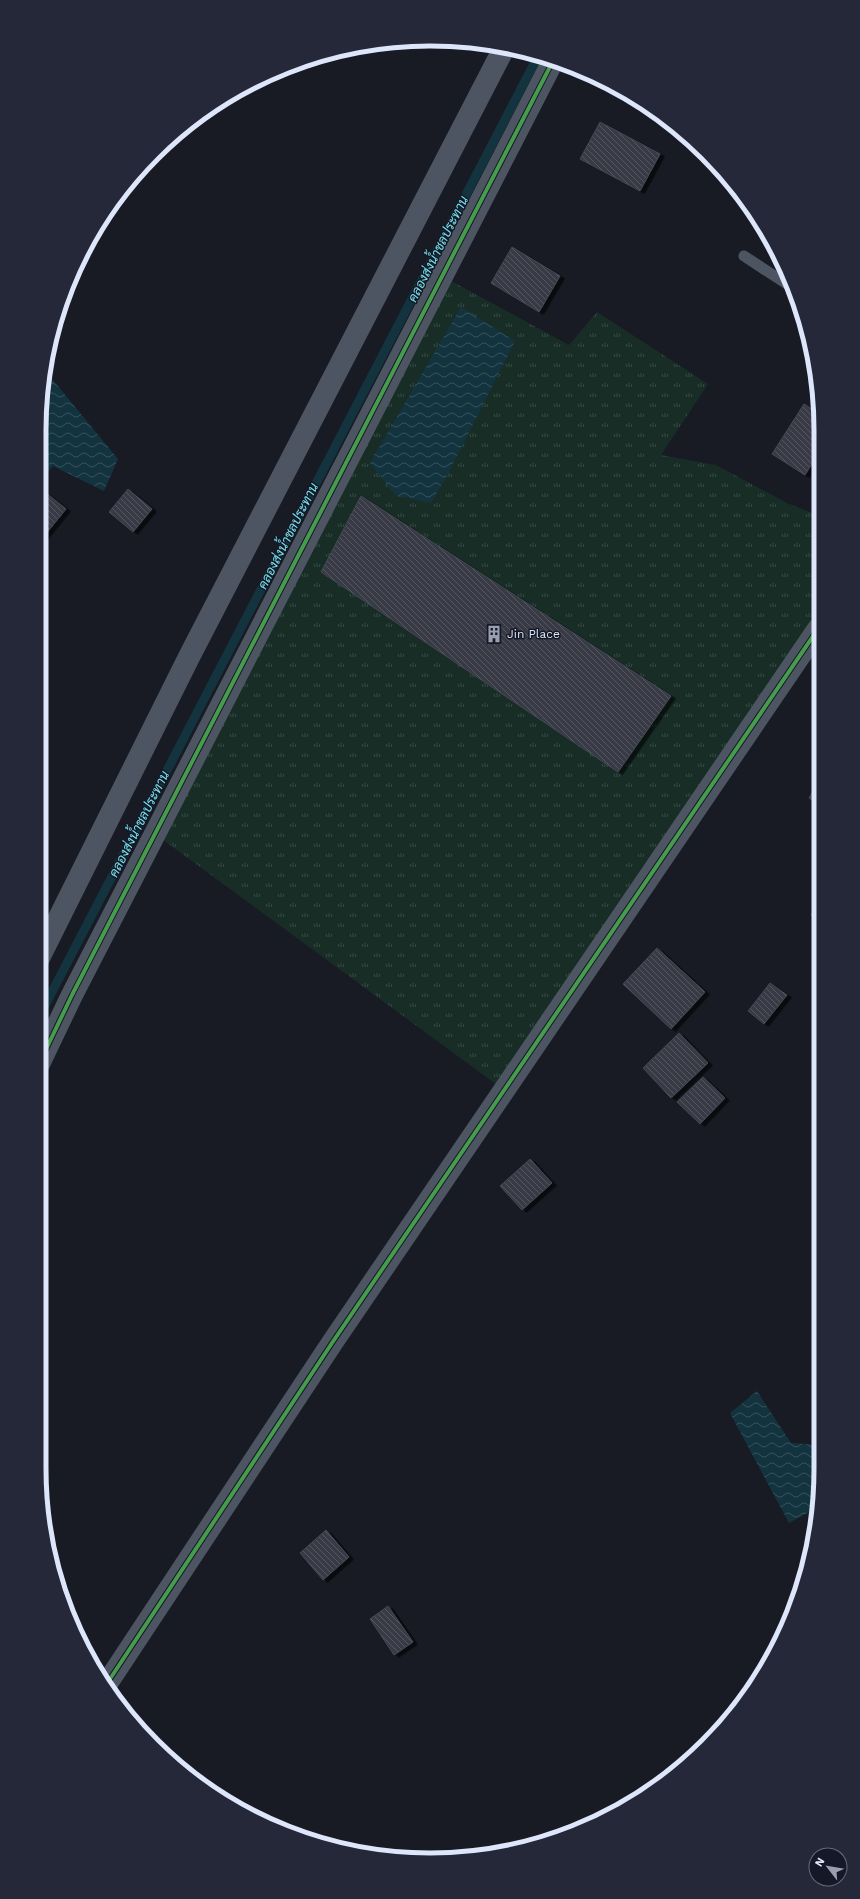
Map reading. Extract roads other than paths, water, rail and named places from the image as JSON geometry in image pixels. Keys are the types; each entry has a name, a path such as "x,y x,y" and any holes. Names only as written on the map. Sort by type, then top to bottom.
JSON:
{"street":[{"path":"46,944 193,650 502,52"},
{"path":"46,1049 72,995 551,65"},
{"path":"109,1680 332,1343 814,635"}],"lane":[{"path":"744,256 785,283"}],"water":[{"path":"461,307 515,341 451,468 431,503 395,495 370,463"},
{"path":"50,376 118,459 104,491 53,466 46,474 46,430"},
{"path":"757,1391 791,1443 814,1445 812,1511 789,1523 730,1413"}],"waterway":[{"name":"คลองส่งน้ำชลประทาน","path":"46,1004 535,61"}],"place":[{"name":"Jin Place","path":"494,634"}]}
